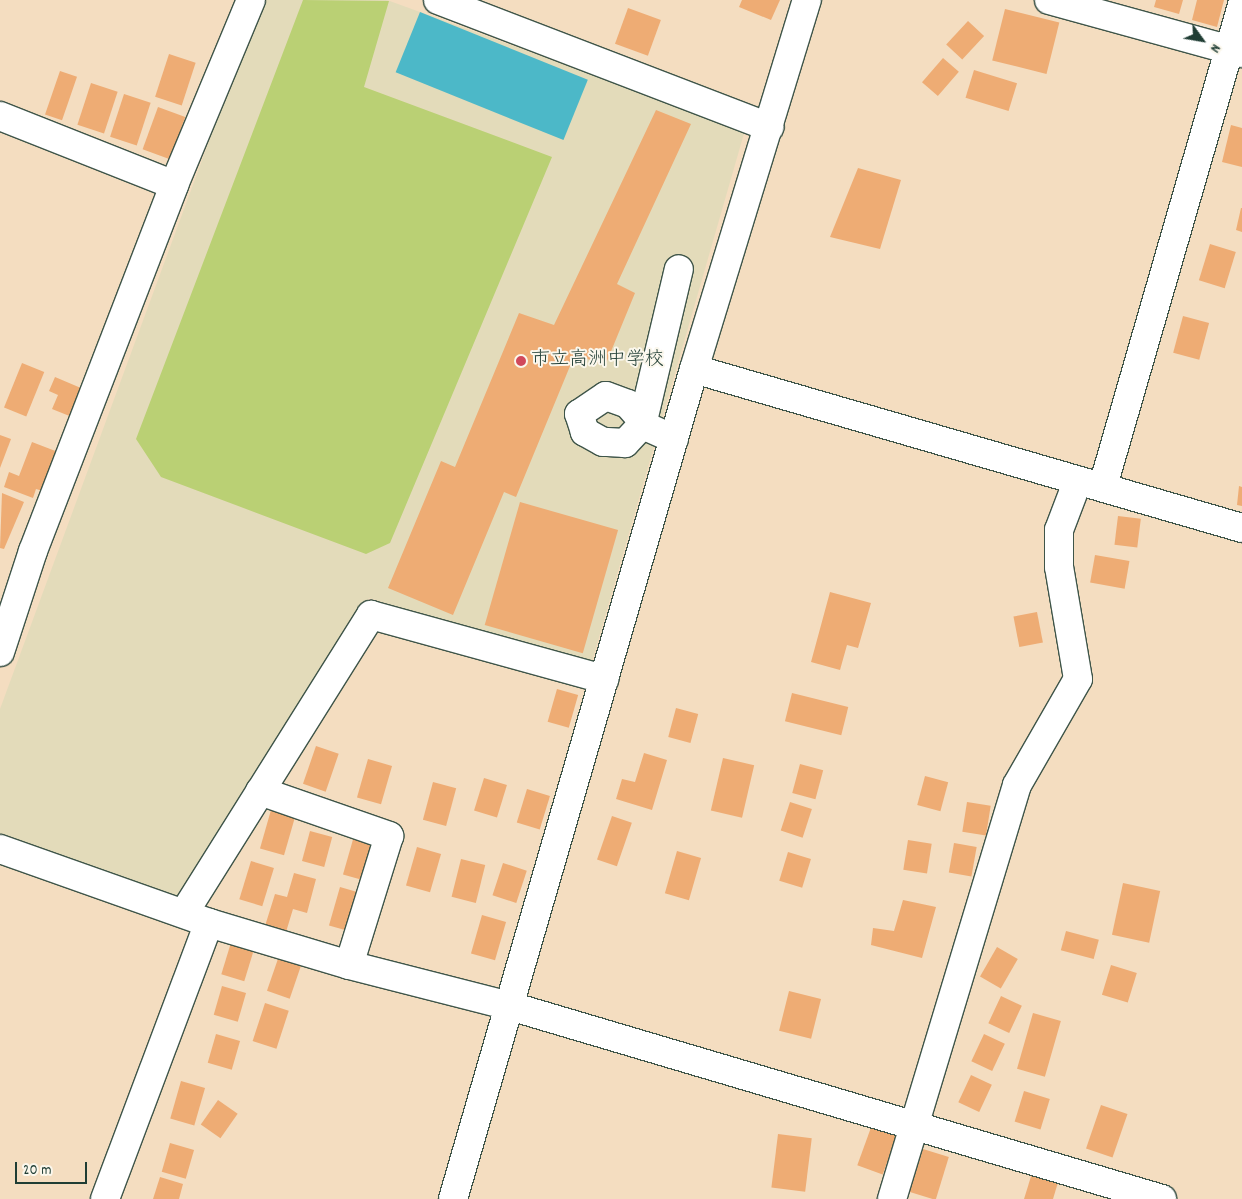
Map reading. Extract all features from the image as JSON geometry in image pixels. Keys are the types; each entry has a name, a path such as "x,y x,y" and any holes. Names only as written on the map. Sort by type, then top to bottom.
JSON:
{"street":[{"path":"0,652 33,551 174,185 251,0"},
{"path":"438,0 769,126"},
{"path":"453,1199 694,370 807,0"},
{"path":"1049,0 1133,10 1236,51"},
{"path":"892,1199 912,1127 1017,785 1078,678 1059,567 1059,530 1090,483 1236,51 1242,5"},
{"path":"0,116 174,185"},
{"path":"674,439 643,423 679,269"},
{"path":"694,370 1242,528"},
{"path":"184,913 371,615 604,679"},
{"path":"260,791 389,836 350,965"},
{"path":"0,850 209,922 350,965 510,1006 912,1127 1162,1199"},
{"path":"105,1199 209,922"}],"shaded area":[{"path":"261,0 387,0 745,130 591,665 369,598 180,900 0,838 0,709"}],"green space":[{"path":"303,0 389,1 364,87 552,157 390,543 366,554 161,477 136,439"}],"water":[{"path":"420,12 588,80 563,140 396,72"}],"building":[{"path":"742,0 780,0 771,20 739,7"},
{"path":"1156,0 1183,0 1179,14 1154,7"},
{"path":"1197,0 1224,0 1217,27 1192,20"},
{"path":"628,8 661,20 648,56 615,44"},
{"path":"1005,9 1059,23 1047,74 992,60"},
{"path":"968,21 984,36 962,59 946,44"},
{"path":"169,54 196,63 182,105 155,97"},
{"path":"943,58 959,72 938,96 922,82"},
{"path":"974,70 1017,83 1009,111 966,98"},
{"path":"60,71 77,77 62,120 45,114"},
{"path":"91,83 118,92 104,133 77,125"},
{"path":"124,94 151,103 137,145 110,137"},
{"path":"158,107 185,117 170,159 143,149"},
{"path":"656,110 691,124 617,284 635,293 605,366 575,354 516,497 504,492 453,615 388,588 441,461 455,467 519,313 554,325"},
{"path":"1231,125 1242,128 1242,167 1222,162"},
{"path":"858,168 901,180 880,249 830,237"},
{"path":"1242,208 1242,232 1236,230"},
{"path":"1210,244 1236,252 1225,288 1199,280"},
{"path":"1183,316 1209,323 1199,360 1173,353"},
{"path":"22,363 44,372 26,416 4,408"},
{"path":"55,377 88,391 77,419 52,409 58,395 49,391"},
{"path":"0,435 11,439 0,468"},
{"path":"32,442 58,452 43,491 36,489 33,498 4,487 9,472 19,476"},
{"path":"1239,486 1242,487 1242,506 1237,505"},
{"path":"2,493 24,502 4,549 0,548"},
{"path":"520,502 618,530 583,653 485,625"},
{"path":"1118,516 1141,519 1137,548 1114,545"},
{"path":"1095,555 1129,561 1125,589 1090,583"},
{"path":"830,592 871,603 858,648 847,645 840,670 811,662"},
{"path":"1037,612 1043,642 1019,647 1013,617"},
{"path":"557,689 578,695 569,728 548,722"},
{"path":"792,693 848,707 841,735 785,721"},
{"path":"676,708 698,714 690,743 668,737"},
{"path":"316,746 339,754 326,792 303,784"},
{"path":"644,753 667,760 652,810 616,799 622,779 635,782"},
{"path":"723,758 754,765 742,818 711,811"},
{"path":"368,759 392,766 381,804 357,797"},
{"path":"800,764 823,770 815,799 792,793"},
{"path":"925,776 948,782 940,811 917,805"},
{"path":"484,778 507,785 497,818 474,811"},
{"path":"433,782 456,788 446,826 423,820"},
{"path":"527,789 550,796 540,829 517,822"},
{"path":"790,802 812,809 803,838 781,831"},
{"path":"967,802 991,806 986,835 962,832"},
{"path":"271,810 295,817 284,855 260,848"},
{"path":"612,816 632,823 617,866 597,859"},
{"path":"310,831 332,837 324,867 302,861"},
{"path":"354,836 378,843 367,881 343,874"},
{"path":"908,840 932,844 927,873 903,870"},
{"path":"954,843 977,847 971,877 949,873"},
{"path":"417,847 441,854 430,892 406,885"},
{"path":"677,851 701,858 689,900 665,893"},
{"path":"788,852 811,859 802,888 779,881"},
{"path":"461,859 485,865 476,903 452,897"},
{"path":"251,861 274,868 262,906 239,899"},
{"path":"503,863 527,871 516,903 492,895"},
{"path":"294,873 316,879 307,913 293,909 286,932 265,926 275,894 287,897"},
{"path":"1123,883 1160,891 1149,943 1112,935"},
{"path":"340,887 364,894 353,932 329,925"},
{"path":"903,900 936,907 922,958 871,945 873,928 894,931"},
{"path":"482,915 506,922 495,960 471,953"},
{"path":"1066,931 1099,940 1094,959 1061,950"},
{"path":"233,936 256,943 244,981 221,974"},
{"path":"997,947 1018,959 1001,988 980,976"},
{"path":"280,953 303,961 290,999 267,991"},
{"path":"1111,965 1137,973 1128,1003 1102,995"},
{"path":"222,986 246,993 238,1022 214,1015"},
{"path":"789,991 821,999 811,1039 779,1031"},
{"path":"1001,996 1022,1006 1009,1033 988,1023"},
{"path":"265,1003 289,1011 276,1049 253,1041"},
{"path":"1033,1013 1061,1021 1045,1077 1017,1069"},
{"path":"216,1034 240,1041 232,1070 208,1063"},
{"path":"984,1034 1005,1044 992,1071 971,1061"},
{"path":"971,1075 992,1085 979,1112 958,1102"},
{"path":"181,1081 205,1088 194,1125 170,1118"},
{"path":"1024,1091 1050,1099 1040,1129 1015,1122"},
{"path":"218,1100 238,1114 220,1138 201,1125"},
{"path":"1101,1105 1127,1114 1112,1158 1086,1148"},
{"path":"873,1122 898,1131 883,1174 857,1165"},
{"path":"778,1134 812,1138 805,1192 771,1188"},
{"path":"170,1143 194,1150 186,1179 162,1172"},
{"path":"923,1149 949,1157 936,1199 910,1192"},
{"path":"1033,1170 1059,1179 1053,1199 1024,1199"},
{"path":"160,1177 183,1184 179,1199 153,1199"}],"place":[{"name":"市立高洲中学校","path":"521,361"}]}
